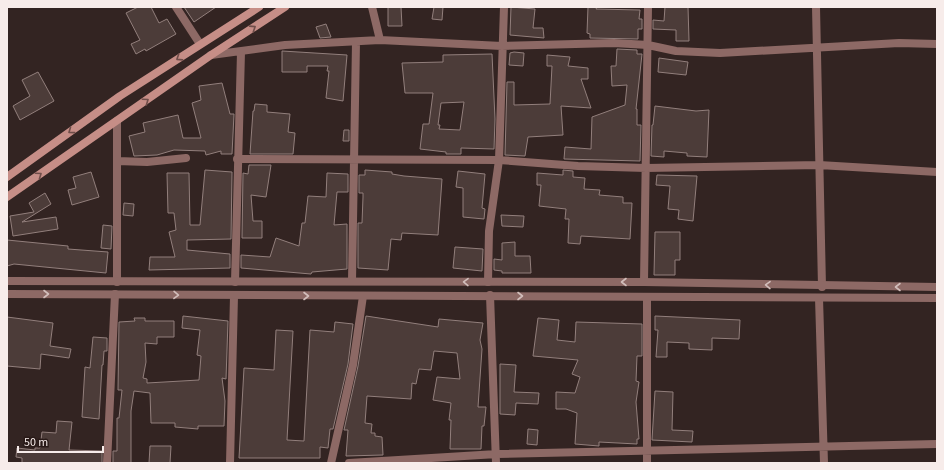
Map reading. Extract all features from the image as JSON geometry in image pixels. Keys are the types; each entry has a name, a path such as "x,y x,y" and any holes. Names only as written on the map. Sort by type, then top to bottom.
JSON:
{"main road":[{"path":"7,177 120,96 259,7"},
{"path":"7,197 211,55 285,7"}],"street":[{"path":"176,7 200,44"},
{"path":"372,7 380,40"},
{"path":"488,282 489,231 499,160 504,7"},
{"path":"644,282 648,7"},
{"path":"816,7 822,287"},
{"path":"211,55 285,45 380,40 502,46 614,43 648,45 676,50 720,53 899,43 937,44"},
{"path":"352,281 356,42"},
{"path":"235,282 237,159 241,52"},
{"path":"117,121 117,282"},
{"path":"117,161 147,162 186,158"},
{"path":"237,159 355,158 499,160 578,166 646,168 819,165 937,172"},
{"path":"7,281 644,282 822,287 937,287"},
{"path":"7,294 937,298"},
{"path":"107,463 115,294"},
{"path":"490,295 496,459"},
{"path":"230,463 234,296"},
{"path":"331,463 353,365 363,296"},
{"path":"647,297 648,463"},
{"path":"820,298 824,463"},
{"path":"349,463 496,459 647,450 937,444"}],"building":[{"path":"138,7 151,7 159,23 167,19 176,34 146,51 145,49 136,54 131,44 140,40 126,13"},
{"path":"184,7 216,7 194,22"},
{"path":"388,7 401,7 402,26 388,26"},
{"path":"434,7 443,7 442,20 432,19"},
{"path":"511,7 535,9 533,28 543,28 544,38 510,35"},
{"path":"588,7 597,7 596,9 640,10 639,19 642,19 642,29 638,29 638,39 590,38 590,34 587,33"},
{"path":"665,7 688,7 689,41 676,41 676,30 653,29 653,20 664,21"},
{"path":"326,24 331,37 320,38 316,27"},
{"path":"617,49 637,50 637,54 642,54 636,109 637,125 641,125 640,161 564,159 565,147 591,149 592,117 625,105 627,85 612,86 611,66 616,66"},
{"path":"282,51 347,55 343,101 326,98 329,71 327,71 328,66 307,66 307,72 282,72"},
{"path":"510,53 524,53 523,66 509,65"},
{"path":"492,54 495,119 494,149 461,148 461,154 446,154 446,152 420,149 423,124 429,124 433,93 405,93 402,63 443,62 443,55","holes":["464,102 460,130 439,129 440,125 438,125 441,103"]},
{"path":"547,55 570,57 568,66 588,68 588,79 581,79 591,108 561,106 563,135 528,137 525,156 505,155 507,82 514,82 514,105 550,104 552,66 547,66"},
{"path":"659,58 688,62 686,75 658,72"},
{"path":"38,72 54,101 20,120 13,106 30,96 22,80"},
{"path":"222,83 230,114 234,114 232,154 221,154 221,151 206,155 205,151 174,150 157,155 134,156 129,136 145,132 143,123 178,115 183,138 201,138 192,103 201,100 199,86"},
{"path":"255,104 267,105 267,112 290,114 288,132 295,133 293,154 250,154 253,111"},
{"path":"655,106 696,111 709,110 707,157 687,156 687,153 664,151 664,157 651,156 652,125"},
{"path":"344,130 349,130 349,141 343,141"},
{"path":"249,165 271,165 266,197 251,195 253,221 262,221 262,238 242,238 243,173 248,174"},
{"path":"205,170 232,172 231,239 187,240 187,250 230,254 230,268 149,270 150,257 175,257 169,232 176,230 174,213 168,213 167,173 189,173 190,225 200,225"},
{"path":"365,170 392,172 392,174 404,176 442,179 438,235 402,233 401,240 391,239 388,270 358,268 358,223 362,223 363,197 363,193 359,193 359,175 365,175"},
{"path":"563,170 573,171 573,177 585,178 584,189 600,190 599,195 623,197 623,203 632,203 630,239 581,236 580,244 568,243 569,219 565,219 566,209 539,206 541,185 537,185 537,173 563,175"},
{"path":"458,171 485,174 482,208 485,209 484,219 463,217 463,188 456,187"},
{"path":"91,172 99,197 72,205 68,190 76,188 73,177"},
{"path":"327,173 348,174 348,192 337,192 334,225 347,224 347,269 312,272 311,274 241,268 241,255 270,257 276,238 299,246 302,223 305,223 308,196 326,197"},
{"path":"657,175 697,176 693,221 678,219 679,210 668,209 670,186 656,185"},
{"path":"45,193 51,204 22,222 56,217 58,229 13,236 10,216 34,212 29,203"},
{"path":"124,203 134,204 133,216 123,215"},
{"path":"501,215 524,216 523,227 502,226"},
{"path":"103,225 112,226 111,249 101,248"},
{"path":"655,232 680,232 680,260 675,260 675,275 654,275"},
{"path":"7,240 68,246 68,249 108,252 106,273 14,264 7,266"},
{"path":"515,242 515,256 530,256 531,273 502,273 502,271 494,270 494,259 502,260 502,243"},
{"path":"455,247 483,249 482,271 453,268"},
{"path":"183,316 228,321 226,379 222,378 225,401 224,426 198,426 198,429 175,427 175,423 151,423 150,393 134,391 131,411 131,463 113,463 113,451 117,451 117,418 119,418 122,390 118,390 119,322 135,321 134,318 145,318 145,321 174,321 174,337 157,337 157,344 145,343 146,362 143,378 147,379 147,383 199,380 201,356 197,355 200,330 182,328"},
{"path":"366,316 438,327 439,319 483,323 480,340 482,349 478,407 486,407 484,426 482,426 481,449 450,449 451,420 449,420 451,403 433,400 437,377 460,379 457,353 434,351 431,370 419,369 416,384 412,383 411,399 367,396 365,423 372,424 371,433 375,433 375,436 382,437 383,455 346,456 348,430 344,430 358,366"},
{"path":"655,316 740,320 739,339 712,338 712,350 689,349 689,343 667,342 667,357 656,357 658,330 655,330"},
{"path":"7,317 53,323 50,346 71,349 69,358 41,354 40,369 7,366"},
{"path":"538,318 559,320 557,340 575,342 576,322 642,324 642,356 637,356 636,381 639,382 636,402 639,439 637,439 637,444 599,442 599,446 575,444 577,413 566,409 556,409 556,392 575,393 580,377 572,374 578,360 533,356"},
{"path":"335,322 353,324 348,364 333,429 330,429 328,448 320,447 320,458 239,458 244,368 274,370 276,330 293,331 287,440 304,441 310,330 334,332"},
{"path":"93,337 107,338 107,351 104,351 102,365 99,419 82,417 85,367 90,368"},
{"path":"500,364 516,365 514,392 539,393 538,404 516,403 515,415 500,414"},
{"path":"655,391 673,392 672,430 693,431 692,442 652,440"},
{"path":"57,421 72,422 69,450 102,451 102,463 22,463 22,458 16,457 17,448 35,450 35,448 40,448 42,432 56,433"},
{"path":"528,429 538,430 537,445 527,444"},
{"path":"150,446 171,446 170,463 149,463"}]}
